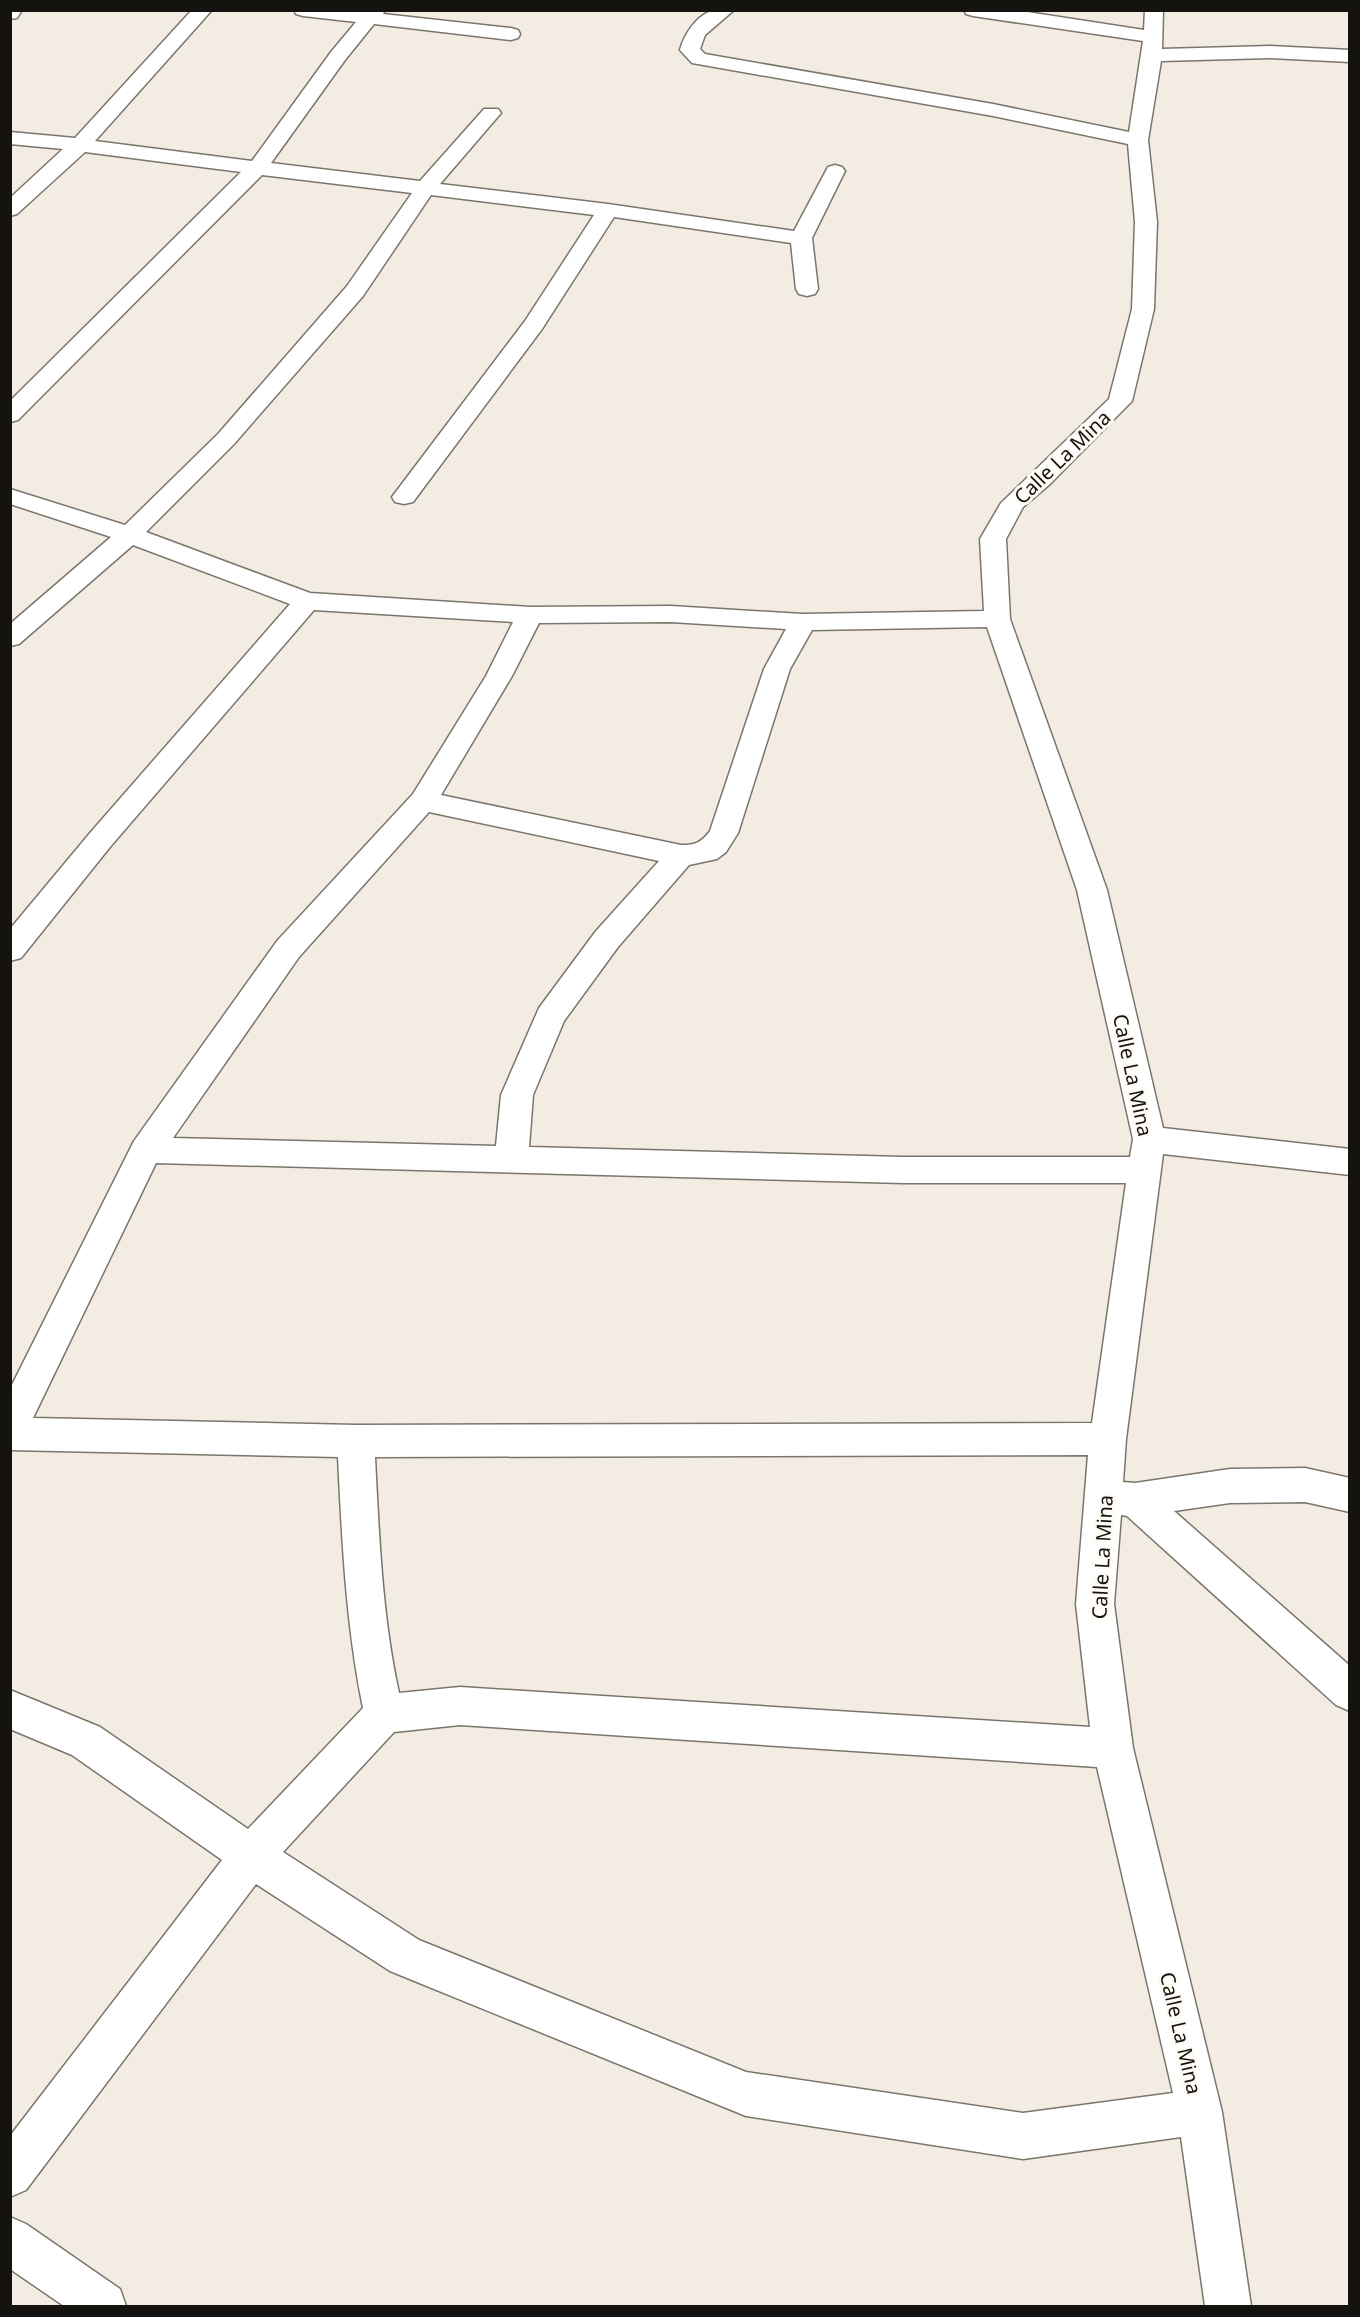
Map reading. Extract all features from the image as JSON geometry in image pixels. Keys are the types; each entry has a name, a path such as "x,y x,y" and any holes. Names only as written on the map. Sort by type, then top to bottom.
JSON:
{"street":[{"path":"10,210 80,145 203,10"},
{"path":"303,10 372,14 511,34"},
{"path":"725,10 707,21 691,39 690,50 699,59 993,110 1138,140"},
{"path":"973,10 1270,52 1350,56"},
{"path":"10,414 181,246 224,198 257,168 338,56 372,14"},
{"name":"Calle La Mina","path":"1153,34 1138,140 1146,222 1143,309 1120,401 1041,479 1013,503 993,539 998,619 1092,890 1149,1139 1108,1440 1120,1498 1095,1604 1113,1748 1200,2112 1228,2307"},
{"path":"10,638 129,535 226,439 355,291 426,187 491,112"},
{"path":"10,138 608,210 801,238"},
{"path":"807,289 801,238 835,171"},
{"path":"404,497 534,324 608,210"},
{"path":"10,496 129,535 307,602 416,606 530,615 671,614 803,622 998,619"},
{"path":"10,950 100,840 307,602"},
{"path":"10,1427 146,1150 288,949 423,801 498,676 530,615"},
{"path":"423,801 681,855 698,856 714,848 724,833 777,669 803,622"},
{"path":"511,1160 517,1095 550,1016 607,939 681,855"},
{"path":"1149,1139 1350,1162"},
{"path":"146,1150 903,1170 1145,1170"},
{"path":"10,1434 356,1441 1108,1440"},
{"path":"356,1441 361,1551 370,1641 384,1714"},
{"path":"1120,1498 1230,1486 1305,1485 1350,1495"},
{"path":"1120,1498 1350,1692"},
{"path":"10,2174 251,1856 384,1714 460,1706 1113,1748"},
{"path":"10,1709 86,1741 251,1856 405,1956 746,2094 1023,2136 1200,2112"},
{"path":"10,2240 103,2307"}]}
